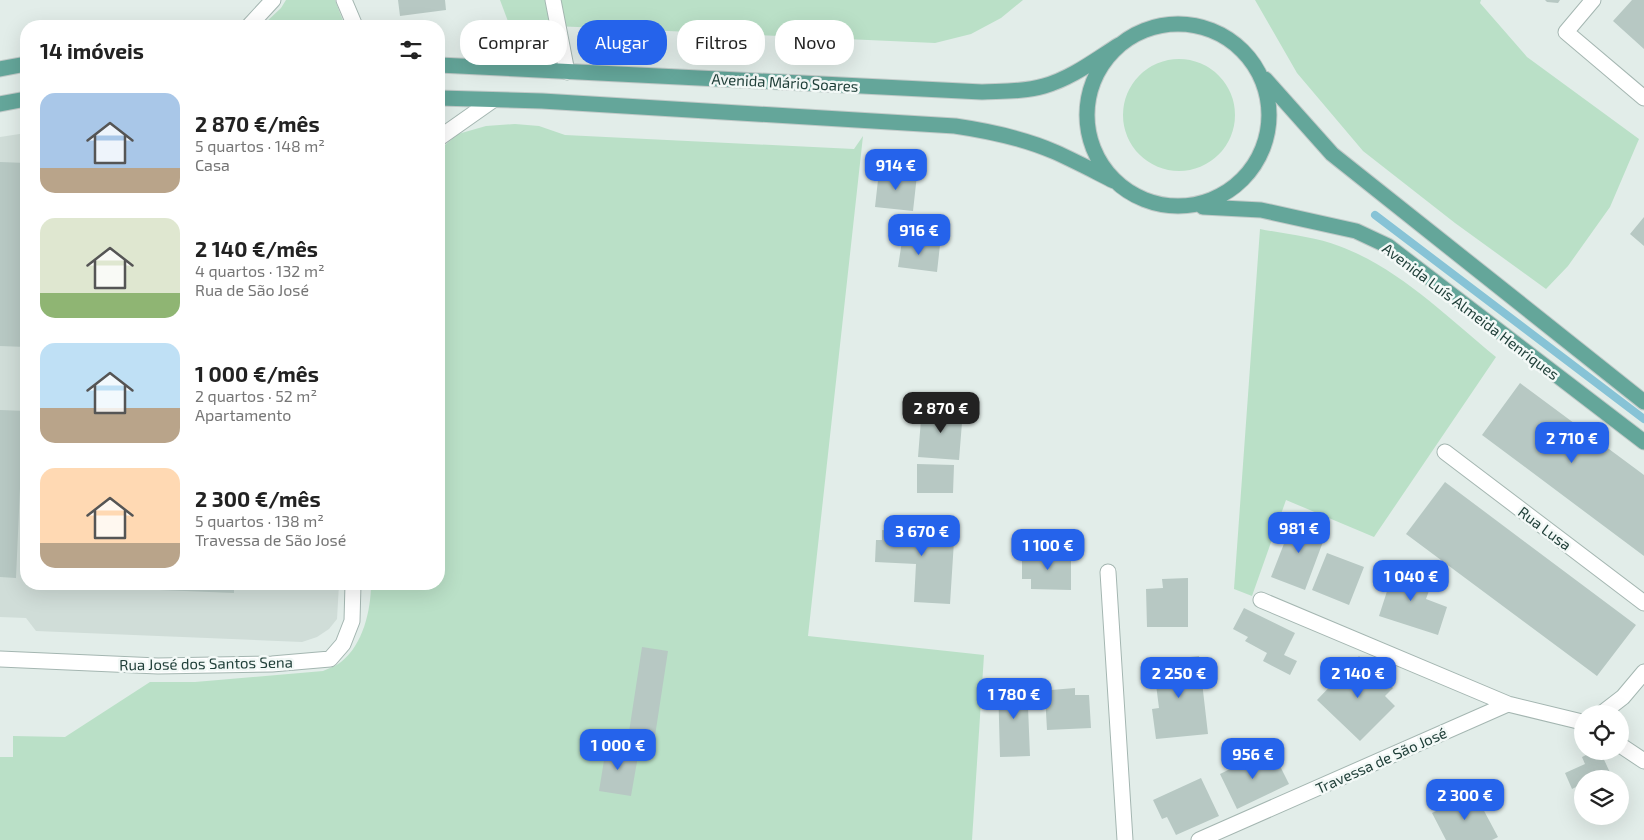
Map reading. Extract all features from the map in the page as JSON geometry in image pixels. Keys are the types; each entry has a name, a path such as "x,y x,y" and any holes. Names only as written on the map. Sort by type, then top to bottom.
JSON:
{"main road":[{"name":"Avenida Mário Soares","path":"445,66 970,92 1016,91 1044,86 1076,73 1143,30 1169,24 1196,25 1222,35 1245,54 1260,74"},
{"path":"1114,181 1096,156 1087,127 1088,96 1099,68 1119,45"},
{"path":"0,69 20,65"},
{"path":"445,98 552,102 955,126 988,131 1054,152 1114,181 1130,194 1150,202 1171,207 1192,206 1219,198 1243,181 1260,158 1269,130 1269,101 1260,74"},
{"path":"1260,74 1332,154 1644,402"},
{"path":"0,104 20,100"},
{"name":"Avenida Luís Almeida Henriques","path":"1192,206 1261,210 1356,231 1388,246 1644,442"}],"street":[{"path":"255,20 273,0"},
{"path":"344,0 352,20"},
{"path":"552,0 567,72"},
{"path":"1593,0 1566,32 1644,98"},
{"path":"445,134 493,100"},
{"name":"Rua Lusa","path":"1446,452 1644,603"},
{"path":"1108,572 1125,840"},
{"name":"Rua José dos Santos Sena","path":"0,659 158,666 272,664 330,660 343,644 352,621 353,590"},
{"path":"1261,600 1508,704 1574,720"},
{"path":"1613,705 1623,697 1644,672"},
{"name":"Travessa de São José","path":"1199,840 1508,704"},
{"path":"1629,751 1644,761"}],"shaded area":[{"path":"20,134 20,590 339,590 337,619 329,629 317,637 302,642 36,631 26,618 0,617 0,137"}],"green space":[{"path":"286,0 335,0 343,20 268,20 281,8"},
{"path":"500,0 1023,0 1001,18 971,34 935,43 854,39 854,20 775,20 775,36 765,35 765,20 677,20 677,31 667,31 667,20 577,20 577,27 567,27 567,20 508,20"},
{"path":"1255,0 1481,0 1480,3 1527,57 1639,139 1610,207 1568,266 1546,289 1455,223 1363,151 1297,73"},
{"path":"1179,59 1200,63 1219,75 1231,94 1235,115 1231,136 1219,155 1200,167 1179,171 1158,167 1139,155 1127,136 1123,115 1127,94 1139,75 1158,63"},
{"path":"515,124 539,126 565,135 854,149 863,136 808,636 984,655 972,840 0,840 0,757 13,757 13,736 65,737 150,682 195,682 323,671 341,662 355,646 367,616 371,590 445,590 445,145 458,134 486,126"},
{"path":"1260,229 1320,240 1361,255 1402,280 1422,295 1496,357 1374,537 1286,500 1252,596 1234,589"}],"building":[{"path":"398,0 445,0 446,10 400,16"},
{"path":"1545,0 1560,0 1558,3"},
{"path":"1632,0 1644,0 1644,49 1613,21"},
{"path":"0,162 20,163 20,347 0,346"},
{"path":"879,171 917,175 913,211 875,207"},
{"path":"1644,217 1644,246 1630,234"},
{"path":"902,241 940,245 937,272 898,267"},
{"path":"1520,383 1644,475 1644,556 1482,435"},
{"path":"922,407 963,410 959,460 918,457"},
{"path":"0,410 20,411 20,489 16,578 0,577"},
{"path":"917,464 954,465 953,493 917,493"},
{"path":"1445,482 1636,625 1597,676 1406,534"},
{"path":"1294,518 1327,531 1305,590 1271,577"},
{"path":"894,521 955,525 950,604 914,602 916,564 875,562 876,540 882,540 882,530 894,531"},
{"path":"1327,553 1364,567 1349,605 1312,590"},
{"path":"1022,554 1071,555 1071,590 1031,589 1031,579 1022,579"},
{"path":"1389,563 1412,571 1410,578 1431,585 1426,599 1447,607 1438,635 1379,616 1389,585 1383,583"},
{"path":"1188,578 1188,627 1147,627 1146,589 1163,588 1162,579"},
{"path":"160,590 234,590 234,593"},
{"path":"1244,608 1295,633 1284,655 1297,661 1290,675 1263,661 1267,653 1245,641 1248,637 1233,629"},
{"path":"642,647 668,651 653,749 627,745"},
{"path":"1199,656 1208,734 1156,739 1152,709 1159,708 1153,661"},
{"path":"1359,656 1393,688 1385,696 1395,706 1360,741 1317,700"},
{"path":"1027,682 1030,756 1000,757 998,683"},
{"path":"1075,688 1075,695 1089,695 1091,728 1047,730 1045,695 1051,695 1051,690"},
{"path":"607,742 621,744 620,753 638,756 631,796 599,791"},
{"path":"1264,752 1272,768 1279,764 1289,784 1237,809 1220,774"},
{"path":"1583,760 1604,760 1609,770 1574,770 1574,788 1572,789 1565,773 1585,764"},
{"path":"1201,778 1219,816 1176,835 1167,817 1162,819 1153,800"},
{"path":"1474,792 1498,837 1492,840 1446,840 1432,813"}],"waterway":[{"path":"1375,215 1644,419"}]}
